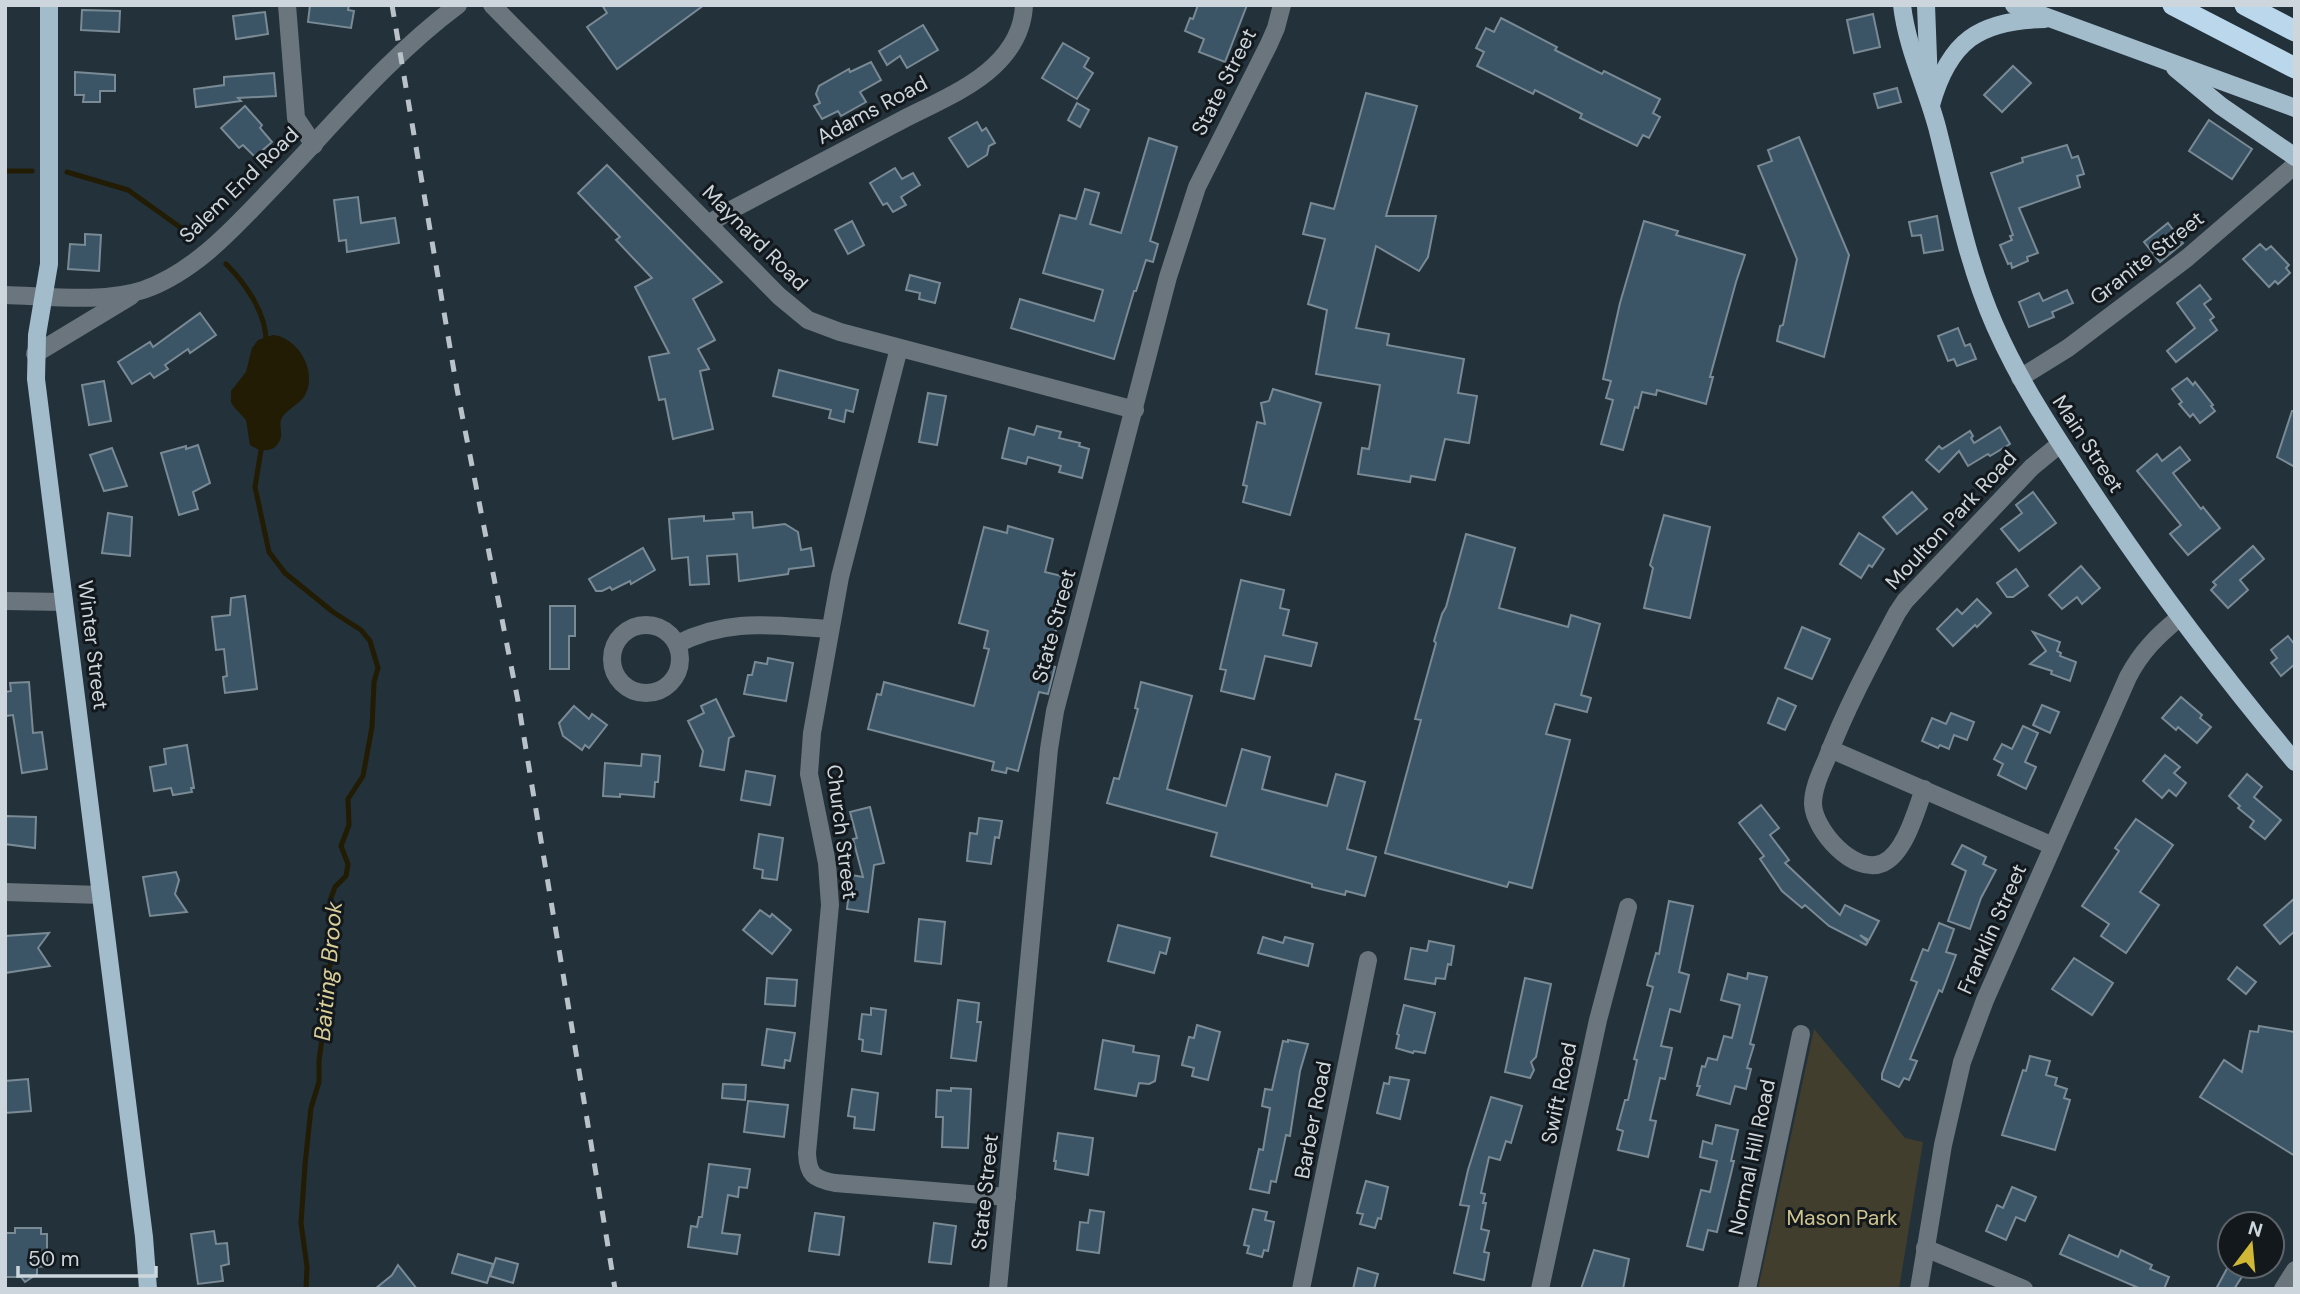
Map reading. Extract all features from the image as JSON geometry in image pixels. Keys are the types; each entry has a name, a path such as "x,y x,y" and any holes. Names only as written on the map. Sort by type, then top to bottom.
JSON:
{"highway":[{"path":"2173,5 2295,68"},
{"path":"2245,5 2295,30"}],"main road":[{"name":"Winter Street","path":"50,5 49,264 35,354 36,379 144,1237 148,1289"},
{"name":"Main Street","path":"1902,5 1909,43 1931,105 1981,289 2020,378 2130,550 2248,707 2295,762"},
{"name":"Main Street","path":"1926,5 1931,105"},
{"path":"2014,5 2295,108"},
{"path":"1931,105 1942,72 1953,55 1969,39 1997,24 2054,19"},
{"path":"2151,54 2295,157"}],"street":[{"path":"287,5 296,118 314,145"},
{"name":"Maynard Road","path":"492,5 779,296 808,320 840,332 1135,410"},
{"name":"Adams Road","path":"708,224 731,209 978,78 992,68 1012,44 1020,30 1024,5"},
{"name":"State Street","path":"998,1289 1051,728 1188,209 1209,160 1269,44 1282,5"},
{"name":"Salem End Road","path":"5,295 99,296 141,291 173,275 208,250 252,209 401,52 450,7"},
{"name":"Granite Street","path":"2020,378 2068,348 2187,258 2295,165"},
{"path":"35,354 141,291"},
{"name":"Church Street","path":"899,348 859,500 830,629 812,733 811,793 827,863 830,905 807,1164 812,1174 821,1180 835,1183 1007,1197"},
{"name":"Moulton Park Road","path":"1924,789 1907,835 1900,847 1883,863 1861,864 1850,859 1838,849 1815,815 1815,792 1830,748 1905,601 2032,467 2060,444"},
{"path":"5,601 64,601"},
{"name":"Franklin Street","path":"1919,1289 1943,1145 1962,1062 1984,1000 2138,659 2150,642 2179,618"},
{"path":"677,643 711,629 730,626 830,629"},
{"path":"1830,748 2053,846"},
{"path":"5,892 101,895"},
{"name":"Swift Road","path":"1540,1289 1595,1034 1629,907"},
{"name":"Barber Road","path":"1301,1289 1368,960"},
{"name":"Normal Hill Road","path":"1747,1289 1801,1034"},
{"path":"1925,1248 2024,1289"},
{"path":"2283,1289 2295,1270"}],"green space":[{"name":"Mason Park","path":"1814,1029 1905,1138 1923,1142 1899,1289 1758,1289"}],"shaded area":[{"path":"273,335 290,342 303,356 309,384 304,397 282,419 279,442 272,449 264,450 250,445 246,420 231,402 231,391 246,372 252,348 258,340"}],"building":[{"path":"310,5 349,5 348,10 354,11 351,28 308,22"},
{"path":"602,5 704,5 617,69 587,27 607,13"},
{"path":"1198,5 1247,5 1225,62 1199,52 1204,39 1185,31"},
{"path":"82,10 120,11 119,32 81,30"},
{"path":"265,12 268,34 236,39 233,16"},
{"path":"1873,14 1880,47 1854,53 1847,20"},
{"path":"1501,18 1602,74 1604,71 1660,99 1653,113 1660,117 1649,138 1643,135 1637,146 1580,118 1582,114 1535,90 1533,94 1477,66 1484,52 1476,48 1486,28 1494,32"},
{"path":"923,25 938,50 907,68 900,56 887,65 879,51"},
{"path":"1063,43 1089,58 1084,67 1093,73 1077,99 1042,78"},
{"path":"871,62 881,80 860,92 866,102 841,116 838,111 822,119 814,106 820,103 816,94 819,86 849,69 850,72"},
{"path":"2013,66 2031,83 2002,112 1984,95"},
{"path":"75,72 115,75 115,91 100,91 100,102 83,102 84,95 75,95"},
{"path":"274,73 276,96 238,98 241,101 196,107 194,89 224,85 224,77"},
{"path":"1897,88 1901,102 1878,108 1874,94"},
{"path":"1366,93 1417,106 1386,216 1436,216 1428,257 1419,271 1376,246 1356,328 1389,334 1387,345 1464,359 1458,393 1477,396 1469,443 1445,439 1435,480 1411,476 1410,482 1358,474 1362,448 1369,449 1380,385 1316,374 1327,310 1308,304 1325,239 1303,234 1311,203 1334,209"},
{"path":"1077,103 1089,110 1080,127 1068,120"},
{"path":"245,106 262,125 260,128 272,142 255,157 243,145 239,148 221,128"},
{"path":"2209,120 2252,149 2232,179 2189,151"},
{"path":"977,122 982,131 986,128 995,143 989,146 987,155 968,167 949,138"},
{"path":"1799,137 1849,255 1824,357 1777,341 1797,259 1758,166 1772,161 1768,150"},
{"path":"1149,138 1177,147 1150,241 1158,244 1153,262 1146,260 1114,359 1011,328 1020,299 1094,321 1103,290 1043,273 1060,215 1076,219 1085,189 1099,193 1090,224 1121,233"},
{"path":"2067,145 2072,158 2078,156 2084,174 2077,176 2080,187 2019,208 2038,253 2012,268 2000,245 2012,240 2010,236 2013,235 1991,173 2023,162 2022,158"},
{"path":"607,165 722,282 693,299 715,340 698,349 709,369 700,371 713,429 673,439 665,399 659,400 649,357 669,353 635,287 652,278 616,240 620,237 578,193"},
{"path":"895,168 902,179 913,173 920,185 901,197 906,205 893,212 887,203 883,205 870,183"},
{"path":"358,197 361,223 395,218 399,243 347,252 346,240 339,241 334,200"},
{"path":"1937,216 1943,250 1924,253 1921,235 1912,236 1909,222"},
{"path":"852,221 864,245 848,254 835,230"},
{"path":"1644,221 1678,231 1676,235 1745,255 1710,377 1713,377 1706,404 1657,390 1656,395 1642,392 1623,450 1601,444 1613,400 1606,398 1611,381 1603,379 1620,303"},
{"path":"2168,223 2183,243 2160,262 2144,242"},
{"path":"85,234 101,235 99,271 68,269 70,244 85,245"},
{"path":"2260,244 2266,250 2271,246 2289,265 2286,268 2290,273 2278,284 2275,281 2269,287 2243,259"},
{"path":"910,275 940,283 935,303 919,299 920,293 906,290"},
{"path":"2200,285 2211,299 2204,304 2214,317 2210,320 2217,330 2176,362 2167,351 2195,328 2177,303"},
{"path":"2067,290 2073,303 2052,312 2054,317 2029,327 2019,302 2039,293 2043,301"},
{"path":"200,313 216,335 190,353 188,349 165,365 168,369 154,378 150,373 132,384 118,362 150,342 153,347"},
{"path":"1958,328 1965,346 1970,344 1976,359 1957,366 1954,359 1948,361 1938,336"},
{"path":"779,370 858,390 853,412 846,410 844,422 829,418 831,410 773,396"},
{"path":"2187,378 2193,385 2195,382 2215,411 2200,423 2193,414 2190,417 2179,404 2182,402 2172,389"},
{"path":"104,381 111,421 89,425 82,385"},
{"path":"1273,389 1321,403 1290,515 1243,502 1247,486 1243,485 1257,422 1265,424 1261,403 1269,401"},
{"path":"928,393 946,396 937,445 919,442"},
{"path":"2292,411 2295,411 2295,467 2277,457"},
{"path":"1037,426 1061,432 1059,438 1080,443 1079,446 1089,449 1082,478 1059,472 1061,466 1028,457 1026,464 1002,458 1009,428 1034,435"},
{"path":"2000,427 2010,444 1968,466 1959,451 1939,472 1926,460 1939,446 1942,449 1970,431 1974,443"},
{"path":"198,445 210,483 193,492 198,509 179,515 161,453"},
{"path":"2180,447 2190,460 2173,473 2201,509 2203,507 2220,528 2188,555 2170,534 2181,525 2137,471 2157,454 2162,461"},
{"path":"112,448 127,486 104,491 90,455"},
{"path":"1912,492 1927,509 1897,534 1883,517"},
{"path":"2033,492 2056,523 2019,551 2001,529 2022,513 2016,505"},
{"path":"752,512 753,528 785,524 798,532 801,550 811,548 814,566 789,569 788,574 739,581 737,554 707,556 709,584 690,585 688,557 672,559 669,519 704,516 704,521 734,519 733,513"},
{"path":"108,513 132,517 130,556 102,553"},
{"path":"1664,515 1710,527 1690,618 1644,608 1653,568 1650,565"},
{"path":"1008,526 1053,539 1045,572 1074,579 1069,599 1064,598 1047,665 1055,667 1048,694 1039,692 1018,771 1007,768 1006,773 992,770 994,762 868,729 877,694 881,695 884,682 974,706 989,649 984,648 988,631 959,623 984,527 1007,533"},
{"path":"1859,533 1884,549 1861,578 1840,564"},
{"path":"1466,534 1515,548 1499,608 1568,627 1571,615 1600,624 1581,695 1591,698 1587,712 1555,704 1546,734 1570,740 1532,888 1509,882 1507,887 1385,853 1421,720 1415,719 1436,643 1434,641"},
{"path":"2253,546 2264,559 2240,580 2248,590 2228,608 2211,590 2216,585 2213,582"},
{"path":"643,548 655,570 631,584 630,581 612,590 610,587 596,591 589,579"},
{"path":"2081,566 2100,588 2082,604 2077,597 2062,609 2049,595"},
{"path":"2016,569 2028,586 2013,597 2007,597 1997,583"},
{"path":"1241,580 1284,590 1280,608 1289,610 1283,635 1317,643 1311,666 1265,656 1254,699 1221,691 1226,670 1220,669"},
{"path":"245,596 257,689 225,693 223,677 227,676 224,649 216,650 212,617 230,615 231,598"},
{"path":"1977,599 1991,613 1953,646 1937,629 1957,609 1962,614"},
{"path":"550,606 575,606 575,636 569,636 569,669 550,669"},
{"path":"1802,627 1830,639 1812,679 1785,668"},
{"path":"2033,632 2060,642 2057,651 2061,653 2060,656 2076,662 2070,681 2051,674 2052,671 2030,664 2046,651"},
{"path":"2288,636 2295,645 2295,664 2281,676 2271,663 2277,658 2271,650"},
{"path":"768,658 793,663 786,701 744,694 748,675 752,675 755,662 767,664"},
{"path":"29,682 33,733 42,732 47,769 22,773 13,715 5,716 5,692 11,691 10,683"},
{"path":"1141,682 1192,696 1167,789 1226,806 1242,749 1270,757 1262,789 1327,806 1336,774 1365,782 1347,849 1376,857 1365,896 1346,891 1345,895 1312,887 1312,884 1211,856 1217,833 1107,803 1114,778 1119,779 1138,709 1135,708"},
{"path":"2181,697 2202,715 2200,718 2211,727 2197,743 2162,718"},
{"path":"1778,698 1796,706 1785,730 1768,723"},
{"path":"716,699 734,736 729,738 724,770 700,766 703,751 688,721 704,713 701,706"},
{"path":"2042,705 2059,712 2050,733 2033,725"},
{"path":"574,706 589,719 592,714 607,725 589,748 585,745 582,750 563,736 559,723"},
{"path":"1951,713 1974,722 1967,740 1954,735 1949,749 1940,745 1938,748 1922,741 1932,718 1946,724"},
{"path":"2023,726 2038,733 2025,762 2036,767 2026,789 1998,775 2003,764 1994,759 2002,744 2012,749"},
{"path":"187,745 194,788 191,788 192,792 173,795 171,788 154,791 150,767 166,764 164,749"},
{"path":"642,754 660,756 654,797 620,794 620,797 603,796 605,763 641,766"},
{"path":"2165,755 2180,767 2174,773 2186,783 2176,796 2169,790 2162,798 2143,781"},
{"path":"746,771 775,776 770,805 741,800"},
{"path":"2247,774 2262,787 2254,797 2281,820 2265,839 2250,827 2254,821 2238,808 2240,806 2229,796"},
{"path":"1761,805 1779,828 1770,835 1789,860 1785,863 1840,915 1845,905 1879,921 1869,940 1860,935 1868,942 1866,945 1829,926 1805,905 1802,908 1782,891 1760,859 1764,856 1739,823"},
{"path":"870,807 884,863 874,865 868,912 847,909 851,875 863,877 853,839 857,838 850,812"},
{"path":"5,816 36,817 35,848 5,844"},
{"path":"979,818 1002,821 999,838 995,837 991,864 967,861 970,833 977,834"},
{"path":"2136,819 2173,845 2140,892 2159,905 2126,953 2101,936 2109,924 2082,906 2119,851 2115,848"},
{"path":"759,834 783,838 777,880 762,878 763,870 754,868"},
{"path":"1962,845 1986,857 1983,864 1996,870 1981,898 1970,929 1948,921 1966,871 1952,864"},
{"path":"176,872 179,880 175,894 187,912 150,916 143,877"},
{"path":"2295,898 2295,931 2280,944 2264,925"},
{"path":"1669,901 1693,906 1679,972 1689,975 1680,1012 1670,1009 1661,1046 1672,1048 1665,1079 1660,1078 1650,1120 1656,1121 1648,1157 1618,1150 1623,1131 1617,1129 1625,1100 1628,1100 1637,1060 1634,1059 1653,987 1647,985 1656,953 1659,954"},
{"path":"760,910 770,917 772,914 791,930 772,954 743,930"},
{"path":"919,919 945,922 941,964 915,961"},
{"path":"1939,923 1954,929 1946,952 1956,955 1942,992 1939,990 1910,1059 1917,1061 1909,1080 1904,1078 1899,1087 1882,1079 1882,1074 1917,982 1911,980 1923,949 1928,951"},
{"path":"1118,925 1170,938 1166,954 1160,952 1154,973 1108,961"},
{"path":"49,933 38,948 50,966 5,973 5,936"},
{"path":"1263,937 1283,943 1285,937 1313,944 1308,966 1258,953"},
{"path":"1429,941 1454,946 1451,965 1448,964 1445,979 1436,978 1435,984 1405,979 1411,948 1427,951"},
{"path":"2074,958 2113,983 2092,1015 2052,989"},
{"path":"2237,967 2256,982 2246,994 2228,979"},
{"path":"1748,973 1767,977 1750,1044 1754,1045 1747,1068 1751,1069 1746,1089 1735,1086 1730,1104 1697,1095 1702,1066 1705,1067 1708,1058 1717,1060 1724,1036 1732,1038 1740,1005 1721,1000 1728,974 1747,979"},
{"path":"767,978 797,980 795,1006 765,1004"},
{"path":"1525,978 1551,984 1536,1057 1531,1062 1534,1070 1530,1078 1505,1072"},
{"path":"958,1000 979,1003 977,1022 981,1022 976,1061 951,1058"},
{"path":"1404,1005 1435,1013 1425,1053 1396,1048"},
{"path":"871,1008 886,1010 881,1054 862,1051 863,1040 859,1039 862,1014 871,1015"},
{"path":"1197,1025 1220,1032 1208,1080 1192,1076 1194,1068 1182,1065 1189,1037 1194,1038"},
{"path":"2259,1026 2295,1032 2295,1156 2200,1097 2224,1060 2242,1072 2250,1031 2258,1032"},
{"path":"767,1029 795,1033 790,1061 785,1060 784,1068 762,1065"},
{"path":"1103,1040 1134,1046 1133,1052 1159,1056 1155,1081 1149,1084 1139,1083 1136,1096 1095,1089"},
{"path":"1283,1041 1308,1044 1300,1071 1290,1136 1286,1135 1276,1182 1271,1181 1269,1193 1250,1189 1259,1149 1263,1150 1270,1108 1262,1106 1265,1089 1272,1090"},
{"path":"2030,1056 2050,1061 2046,1075 2057,1078 2055,1085 2067,1089 2064,1098 2070,1100 2055,1150 2002,1135"},
{"path":"1390,1077 1409,1080 1400,1119 1377,1113 1384,1083 1389,1084"},
{"path":"28,1079 31,1111 5,1113 5,1081"},
{"path":"723,1084 746,1085 745,1100 722,1098"},
{"path":"951,1088 971,1089 968,1148 942,1147 943,1117 936,1117 937,1090 951,1091"},
{"path":"852,1089 878,1093 874,1130 854,1128 855,1117 848,1116"},
{"path":"1491,1097 1522,1106 1511,1143 1506,1141 1500,1160 1489,1157 1481,1193 1485,1194 1483,1203 1486,1203 1481,1229 1489,1231 1484,1252 1489,1253 1484,1280 1454,1273 1469,1206 1460,1205"},
{"path":"748,1101 788,1105 784,1137 744,1132"},
{"path":"1716,1125 1738,1130 1731,1161 1734,1161 1717,1232 1708,1230 1703,1250 1687,1246 1701,1190 1710,1192 1717,1161 1700,1157 1703,1141 1712,1144"},
{"path":"1058,1133 1093,1138 1088,1175 1055,1169"},
{"path":"709,1164 750,1169 747,1188 739,1187 738,1197 728,1195 722,1233 740,1235 737,1254 688,1247 691,1226 697,1227 699,1217 702,1217"},
{"path":"1366,1181 1388,1187 1381,1219 1378,1218 1375,1228 1360,1224 1363,1214 1357,1213"},
{"path":"2012,1187 2036,1197 2025,1221 2016,1217 2006,1240 1986,1231 1997,1205 2003,1208"},
{"path":"1253,1209 1267,1212 1265,1220 1274,1222 1268,1251 1264,1250 1262,1257 1247,1253 1249,1246 1244,1245"},
{"path":"1090,1210 1104,1212 1099,1253 1077,1250 1080,1222 1088,1223"},
{"path":"815,1213 844,1217 839,1255 809,1251"},
{"path":"934,1223 956,1226 951,1264 929,1262"},
{"path":"15,1228 41,1228 41,1234 47,1234 47,1266 37,1267 37,1274 25,1282 21,1277 5,1277 5,1233 15,1233"},
{"path":"214,1231 216,1244 227,1243 229,1264 221,1266 223,1281 198,1284 191,1234"},
{"path":"2069,1235 2118,1257 2121,1250 2152,1265 2150,1269 2169,1277 2164,1289 2141,1289 2060,1254"},
{"path":"1594,1250 1629,1259 1623,1289 1581,1289"},
{"path":"458,1254 493,1264 487,1283 452,1273"},
{"path":"496,1258 518,1264 513,1283 490,1276"},
{"path":"398,1265 417,1289 375,1289 392,1275"},
{"path":"1358,1268 1378,1274 1374,1289 1353,1289"},
{"path":"2221,1280 2240,1280 2234,1289 2216,1289"}],"waterway":[{"name":"Baiting Brook","path":"5,171 32,171"},
{"name":"Baiting Brook","path":"67,172 128,190 191,235"},
{"name":"Baiting Brook","path":"226,264 254,300 263,321 266,343"},
{"name":"Baiting Brook","path":"262,444 255,487 269,552 285,573 333,612 361,630 370,641 378,668 374,682 372,727 363,776 348,799 349,825 341,846 348,864 346,876 335,887 329,913 334,922 332,960 324,981 324,1002 328,1011 319,1061 319,1082 311,1108 301,1223 307,1267 306,1289"}],"railway":[{"path":"392,5 457,389 518,701 615,1289"}]}
